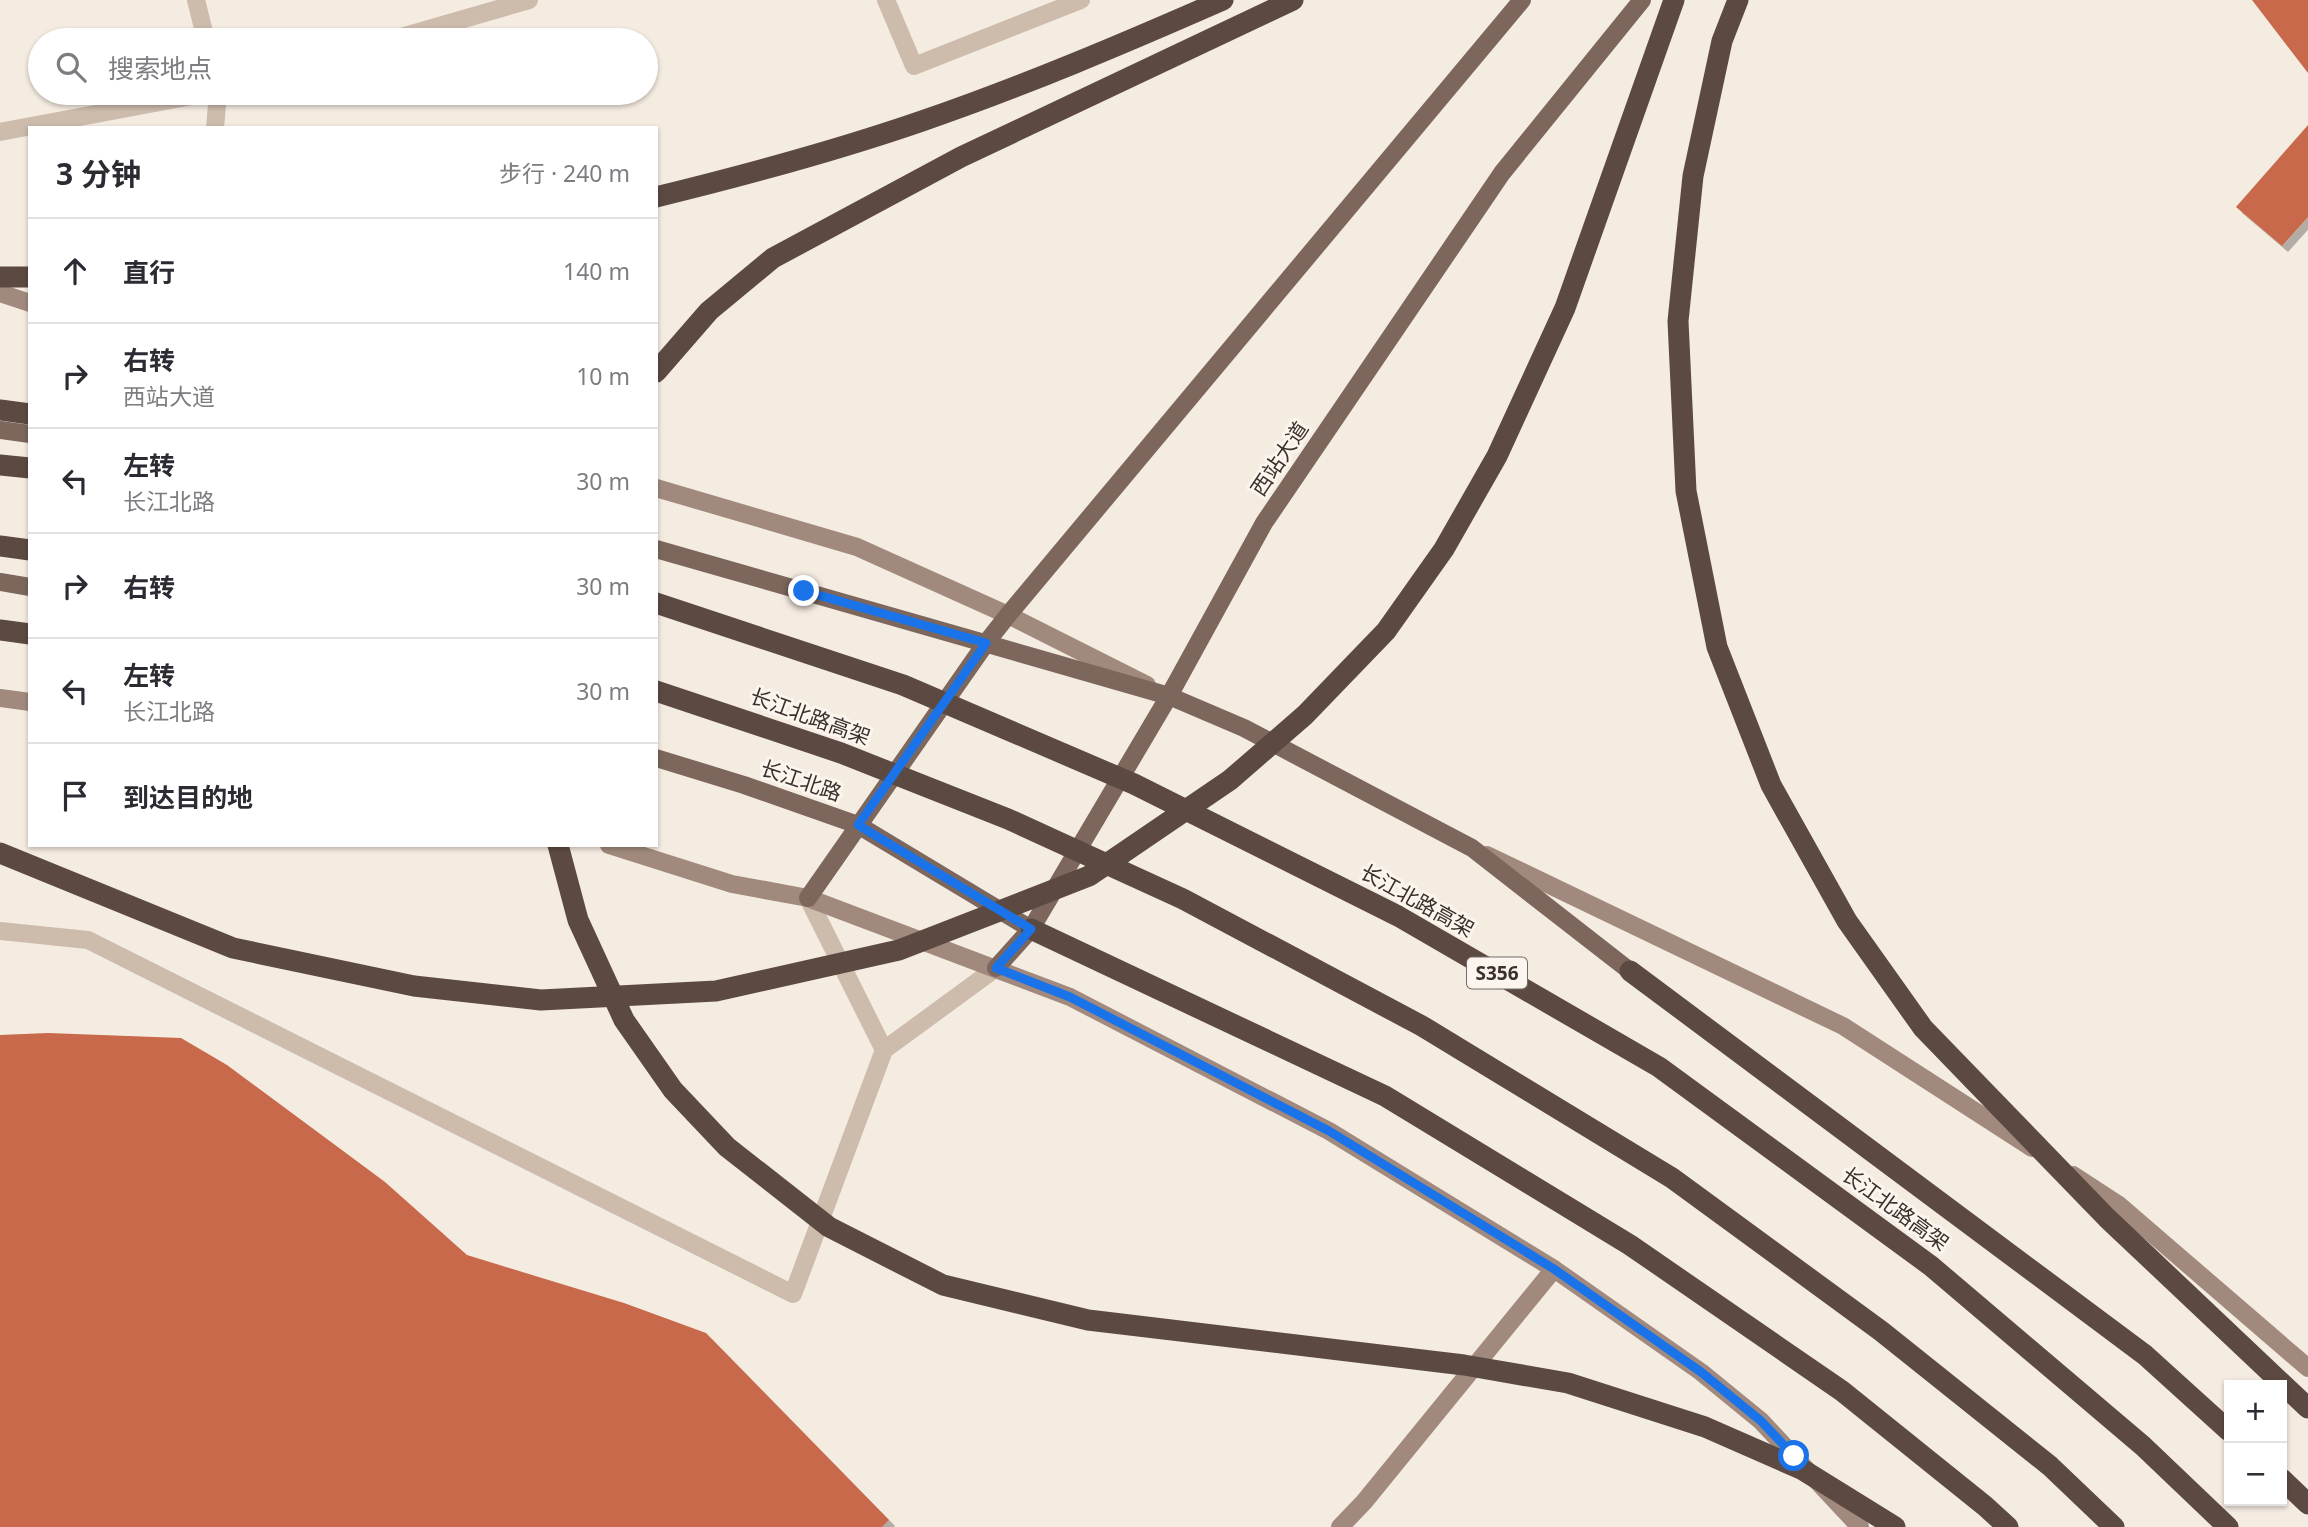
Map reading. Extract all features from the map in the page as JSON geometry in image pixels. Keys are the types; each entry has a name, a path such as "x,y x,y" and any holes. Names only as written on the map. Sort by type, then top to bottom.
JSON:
{"highway":[{"path":"658,196 732,178 922,121 1125,43 1223,0"},
{"path":"658,370 709,311 773,258 961,157 1293,0"},
{"path":"0,853 233,948 414,986 541,999 716,991 899,950 1089,876 1230,780 1305,715 1386,631 1444,549 1497,456 1564,308 1674,0"},
{"path":"1738,0 1722,41 1693,176 1678,334 1686,491 1717,647 1771,785 1847,921 1923,1028 2107,1218 2308,1408"},
{"path":"0,277 28,277"},
{"path":"0,410 28,414"},
{"path":"0,465 28,468"},
{"path":"0,546 28,550"},
{"name":"长江北路高架","path":"658,604 903,685 1134,784 1398,916 1647,1060 1931,1266 2143,1446 2228,1527"},
{"path":"0,630 28,634"},
{"name":"长江北路高架","path":"658,692 841,753 1008,819 1184,899 1422,1026 1672,1178 1881,1331 2050,1466 2114,1527"},
{"path":"559,847 578,920 624,1020 673,1090 727,1147 829,1227 943,1285 1088,1321 1437,1362 1568,1383 1705,1427 1791,1465 1895,1527"},
{"path":"1031,929 1385,1096 1619,1237 1842,1391 2008,1527"},
{"path":"1630,971 2145,1355 2224,1426"},
{"path":"2287,1484 2308,1504"}],"main road":[{"path":"808,898 1008,615 1522,0"},
{"name":"西站大道","path":"996,968 1031,929 1169,696 1264,523 1502,173 1642,0"},
{"path":"0,429 28,434"},
{"path":"658,550 1169,696 1244,728 1472,848 1630,971"},
{"path":"0,582 28,587"},
{"name":"长江北路","path":"658,759 858,825 1031,929"}],"street":[{"path":"196,0 203,28"},
{"path":"432,28 529,0"},
{"path":"886,0 914,66 1081,0"},
{"path":"32,126 144,105"},
{"path":"215,126 217,105"},
{"path":"0,132 28,127"},
{"path":"0,293 28,302"},
{"path":"658,489 857,547 1008,615 1169,696"},
{"path":"0,698 28,702"},
{"path":"615,847 732,884 808,898 1070,997 1329,1131 1554,1269 1701,1372 1761,1421 1860,1527"},
{"path":"1472,848 1843,1026 2119,1205 2308,1368"},
{"path":"808,898 884,1050"},
{"path":"0,931 88,940 793,1294 884,1050 996,968"},
{"path":"1340,1527 1364,1502 1554,1269"}],"building":[{"path":"2252,0 2308,0 2308,73"},
{"path":"2308,125 2308,217 2282,246 2236,207"},
{"path":"48,1033 181,1038 227,1065 385,1182 467,1255 624,1303 706,1333 889,1520 882,1527 0,1527 0,1035"}],"route":[{"path":"804,591 986,643 858,825 1031,929 996,968 1070,997 1329,1131 1554,1269 1701,1372 1761,1421 1794,1456"}]}
